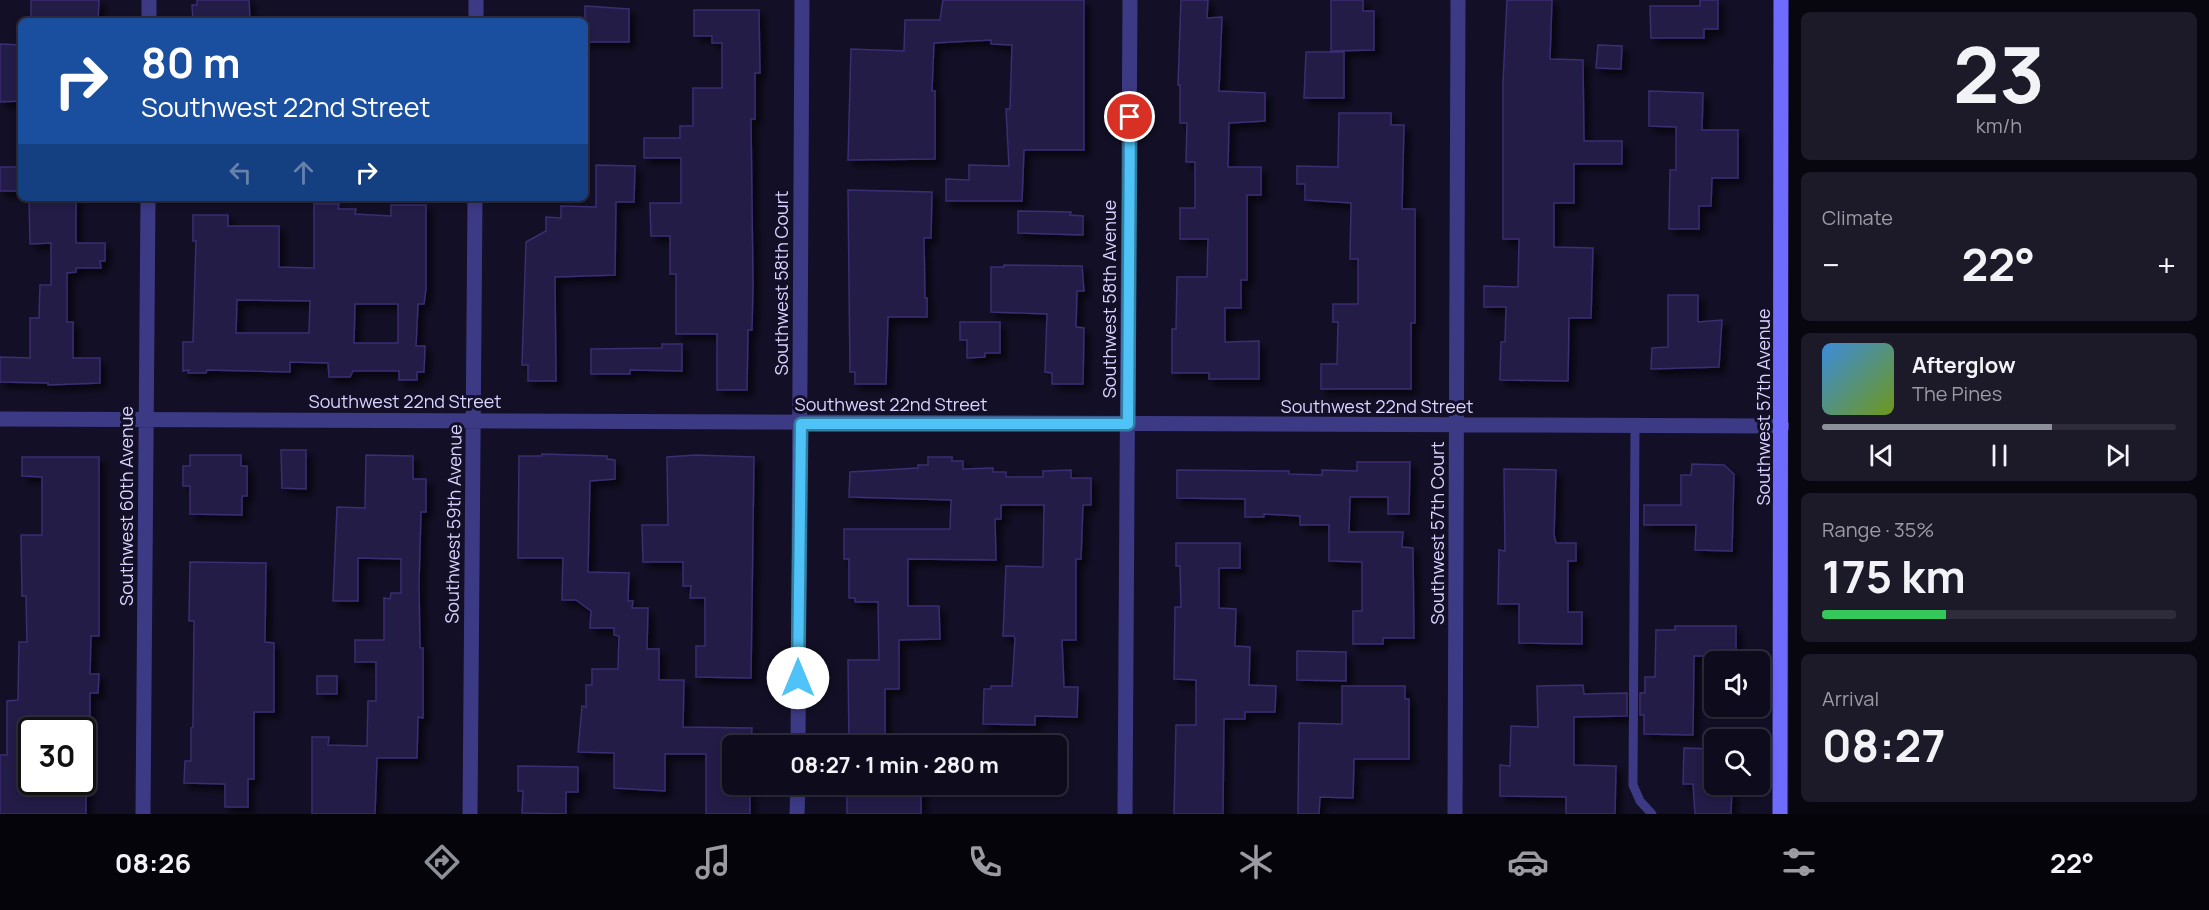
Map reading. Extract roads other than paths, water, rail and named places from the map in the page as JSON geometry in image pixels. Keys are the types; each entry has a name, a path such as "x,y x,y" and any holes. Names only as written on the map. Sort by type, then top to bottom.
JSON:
{"main road":[{"name":"Southwest 57th Avenue","path":"1780,814 1785,161 1781,0"}],"street":[{"path":"149,0 149,18"},
{"path":"476,0 476,18"},
{"name":"Southwest 58th Court","path":"798,735 802,0"},
{"name":"Southwest 58th Avenue","path":"1125,814 1130,0"},
{"name":"Southwest 57th Court","path":"1455,814 1458,0"},
{"name":"Southwest 60th Avenue","path":"143,814 148,201"},
{"name":"Southwest 59th Avenue","path":"470,814 475,201"},
{"name":"Southwest 22nd Street","path":"0,419 801,424 1782,426"},
{"path":"797,814 798,795"}],"lane":[{"path":"1635,427 1633,785 1640,801 1652,814"}]}
